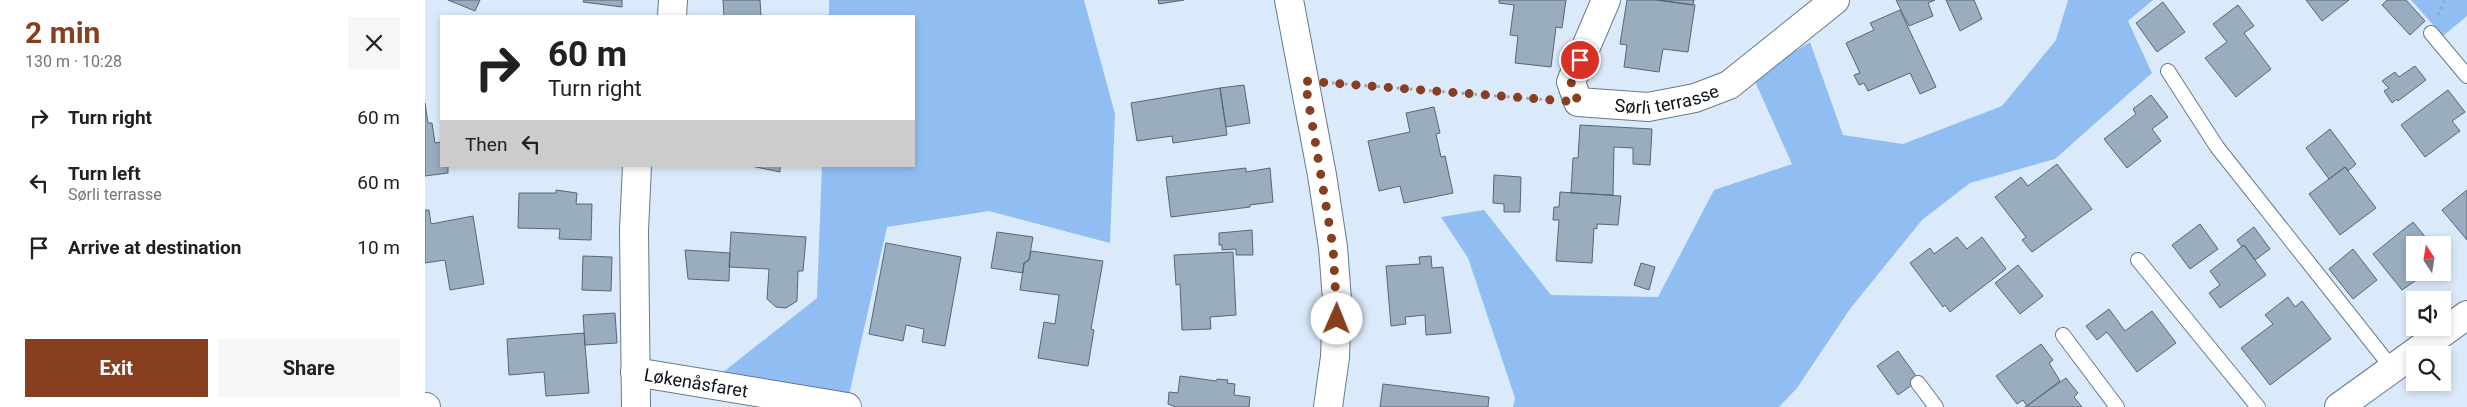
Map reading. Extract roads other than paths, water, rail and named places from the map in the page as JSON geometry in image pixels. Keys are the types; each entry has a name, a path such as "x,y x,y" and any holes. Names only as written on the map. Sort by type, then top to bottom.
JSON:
{"street":[{"path":"672,15 673,0"},
{"path":"1289,0 1324,184 1333,247 1337,291 1335,357 1328,407"},
{"name":"Sørli terrasse","path":"1606,0 1571,82 1578,102 1648,107 1695,98 1729,85 1835,0"},
{"name":"Løkenåsfaret","path":"636,407 634,230 637,167"},
{"path":"2339,407 2467,315"},
{"name":"Løkenåsfaret","path":"635,372 847,407"}],"lane":[{"path":"2431,32 2467,76"},
{"path":"2168,71 2217,147 2393,368"},
{"path":"2138,260 2258,407"},
{"path":"2063,335 2117,407"},
{"path":"1918,384 1936,407"}]}
